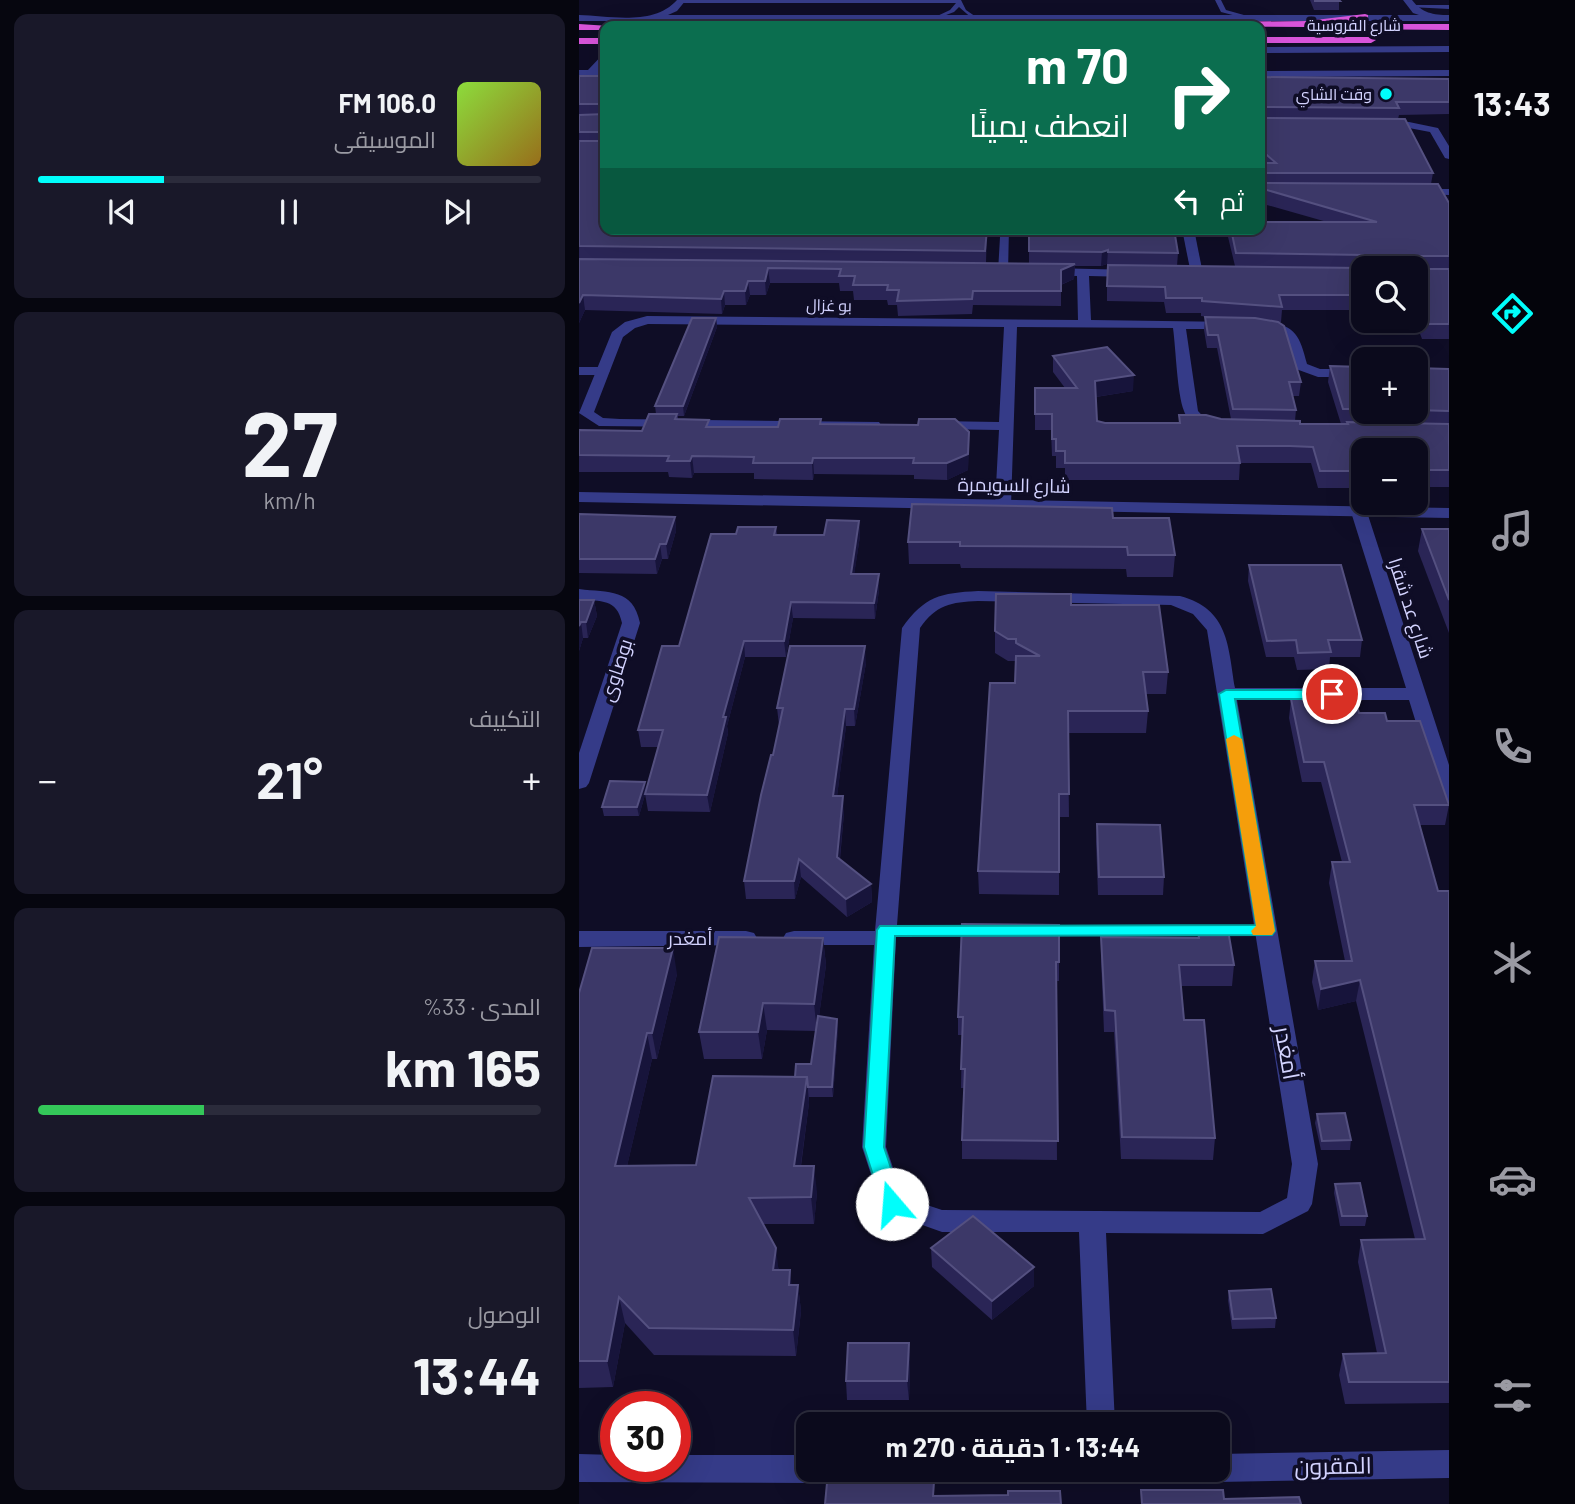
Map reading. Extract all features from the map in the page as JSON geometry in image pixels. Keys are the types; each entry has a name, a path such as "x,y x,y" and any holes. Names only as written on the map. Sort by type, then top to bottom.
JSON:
{"highway":[{"path":"1265,24 1307,24 1365,18"},
{"name":"شارع الفروسية","path":"1265,27 1449,27"},
{"name":"شارع الفروسية","path":"1265,42 1449,40"},
{"path":"579,41 600,41"}],"street":[{"path":"1389,18 1401,11 1396,0"},
{"path":"647,18 664,15 680,3"},
{"path":"680,3 679,14 694,19"},
{"path":"1410,4 1420,13 1434,18"},
{"path":"579,18 1449,18"},
{"path":"1265,50 1449,49"},
{"path":"591,73 600,61"},
{"path":"579,73 600,73"},
{"path":"1265,74 1413,78 1449,73"},
{"path":"1369,125 1427,127 1434,130 1449,156"},
{"path":"1408,192 1449,192"},
{"path":"1188,235 1191,274 1211,274"},
{"path":"1010,272 1146,273"},
{"path":"1083,273 1085,324"},
{"name":"بو غزال","path":"883,425 599,422 586,414 617,335 630,325 647,320 1265,325 1286,329 1293,334 1301,366 1318,373 1351,373"},
{"path":"1003,505 1011,324"},
{"path":"1179,324 1191,412 1200,422 1220,429 1233,429"},
{"path":"579,371 603,371"},
{"path":"925,425 1008,426"},
{"name":"شارع السويمرة","path":"579,497 1351,512"},
{"name":"شارع السويمرة","path":"1428,513 1449,513"},
{"name":"شارع عد شقرا","path":"1360,515 1449,797"},
{"name":"بوصاوى","path":"579,594 617,599 628,608 631,623 579,783"},
{"name":"أمغدر","path":"978,596 1161,599 1187,602 1203,611 1215,630 1226,694 1305,1164 1299,1204 1263,1223 942,1221 892,1204 874,1147 886,934 911,628 924,608 944,598 978,596"},
{"path":"1226,694 1417,694"},
{"name":"أمغدر","path":"579,939 886,934"},
{"path":"1092,1222 1100,1412"},
{"name":"المقرون","path":"1230,1468 1449,1464"},
{"path":"579,1468 796,1469"}],"lane":[{"path":"1218,0 1221,8 1233,15 1247,17"},
{"path":"680,3 959,1"},
{"path":"935,19 952,11 959,3 964,11 976,19"},
{"path":"1410,4 1449,7"},
{"path":"1199,17 1218,13 1221,8"},
{"path":"1005,235 1010,272"},
{"path":"886,934 995,930"},
{"path":"1022,930 1266,931"}],"building":[{"path":"579,76 600,76 600,104 579,104"},
{"path":"1265,77 1449,79 1449,102 1396,102 1399,108 1265,107"},
{"path":"600,114 600,132 579,132 579,115"},
{"path":"1265,118 1405,119 1433,173 1265,173 1265,163 1276,163 1265,153"},
{"path":"579,141 600,141 600,235 986,235 985,251 579,246"},
{"path":"1265,183 1438,184 1449,203 1449,256 1236,253 1232,235 1265,235 1265,222 1377,222 1265,189"},
{"path":"1029,235 1175,235 1178,253 1108,250 1029,251"},
{"path":"579,259 1075,264 1061,270 1061,291 973,291 972,299 897,301 899,290 887,290 888,285 853,285 855,276 839,276 841,269 768,268 765,281 748,281 745,291 724,291 721,299 583,295 579,303"},
{"path":"1108,265 1351,268 1351,295 1279,295 1282,307 1202,301 1202,298 1166,298 1165,287 1107,286"},
{"path":"1428,269 1449,269 1449,324 1428,324"},
{"path":"1205,317 1255,318 1278,322 1284,326 1301,382 1289,382 1296,410 1233,409 1218,335 1208,335"},
{"path":"692,318 716,318 683,406 655,406"},
{"path":"1107,347 1134,375 1095,381 1097,421 1180,423 1179,415 1206,415 1221,419 1300,421 1300,424 1449,424 1449,470 1428,470 1428,438 1351,438 1351,471 1320,471 1313,447 1290,446 1237,446 1240,463 1065,463 1065,451 1056,451 1056,439 1052,439 1052,414 1035,414 1035,388 1077,388 1053,356"},
{"path":"1330,366 1351,367 1351,409 1343,409"},
{"path":"1428,368 1449,369 1449,411 1428,410"},
{"path":"649,414 677,414 675,419 709,420 706,427 778,427 780,419 821,419 820,424 918,425 919,419 955,419 969,432 968,454 947,463 913,463 914,458 813,458 812,463 753,463 754,457 692,456 690,461 667,461 669,456 579,455 579,430 642,431"},
{"path":"912,504 1112,508 1113,518 1169,518 1175,555 1128,555 1127,547 960,546 960,542 908,542"},
{"path":"579,514 675,517 666,544 660,544 655,559 579,559"},
{"path":"827,520 859,521 851,574 879,574 874,603 791,602 784,641 744,641 723,717 726,717 707,795 645,794 663,730 638,730 662,646 679,646 711,534 736,534 738,527 776,527 774,535 824,535"},
{"path":"1422,529 1449,529 1449,600"},
{"path":"1249,565 1341,565 1362,640 1328,640 1331,652 1298,653 1296,640 1267,641"},
{"path":"996,594 1071,594 1071,605 1159,605 1168,672 1143,672 1148,711 1068,711 1069,794 1059,794 1059,872 978,871 990,683 1015,683 1016,656 1040,656 1016,643 1016,639 1008,639 995,631"},
{"path":"579,600 594,600 586,622 581,622 579,626"},
{"path":"790,646 865,646 854,709 845,709 833,796 843,796 837,857 871,884 846,899 799,859 794,881 744,881 761,795 783,708 777,708"},
{"path":"1291,699 1355,699 1359,713 1385,713 1387,721 1420,721 1449,805 1414,805 1438,891 1449,891 1449,1382 1349,1382 1343,1354 1386,1353 1361,1240 1425,1239 1360,980 1321,989 1315,961 1352,961 1332,862 1350,862 1324,762 1304,762"},
{"path":"610,781 645,782 637,807 602,807"},
{"path":"1097,824 1160,825 1164,877 1099,877"},
{"path":"962,924 1059,925 1059,962 1056,962 1058,1141 962,1140 965,1069 961,1069 963,1017 958,1017"},
{"path":"1198,930 1228,930 1234,965 1179,965 1184,1020 1204,1020 1215,1138 1122,1137 1115,1011 1105,1010 1101,937 1199,938"},
{"path":"719,937 823,938 814,1004 763,1003 758,1032 699,1032"},
{"path":"592,948 673,948 652,1033 647,1033 615,1166 696,1165 713,1076 807,1077 794,1166 814,1166 811,1197 749,1198 776,1248 773,1270 790,1270 789,1285 798,1285 793,1330 649,1328 619,1297 607,1361 579,1361 579,993"},
{"path":"818,1016 837,1019 832,1087 808,1087 807,1077 795,1077 796,1064 811,1064"},
{"path":"1345,1113 1351,1140 1322,1141 1317,1114"},
{"path":"1360,1183 1367,1216 1342,1216 1335,1184"},
{"path":"973,1216 1034,1267 992,1301 931,1248"},
{"path":"1271,1289 1276,1318 1233,1319 1229,1291"},
{"path":"848,1343 909,1343 907,1381 846,1381"},
{"path":"934,1482 933,1496 1060,1491 1061,1504 825,1504 827,1483"},
{"path":"1141,1490 1223,1490 1224,1499 1299,1497 1301,1504 1142,1504"}],"slow traffic":[{"path":"1234,739 1266,931 1260,931"}],"place":[{"name":"وقت الشاي","path":"1386,94"}],"route":[{"path":"892,1204 874,1147 886,930 1266,931 1226,694 1332,694"}]}
